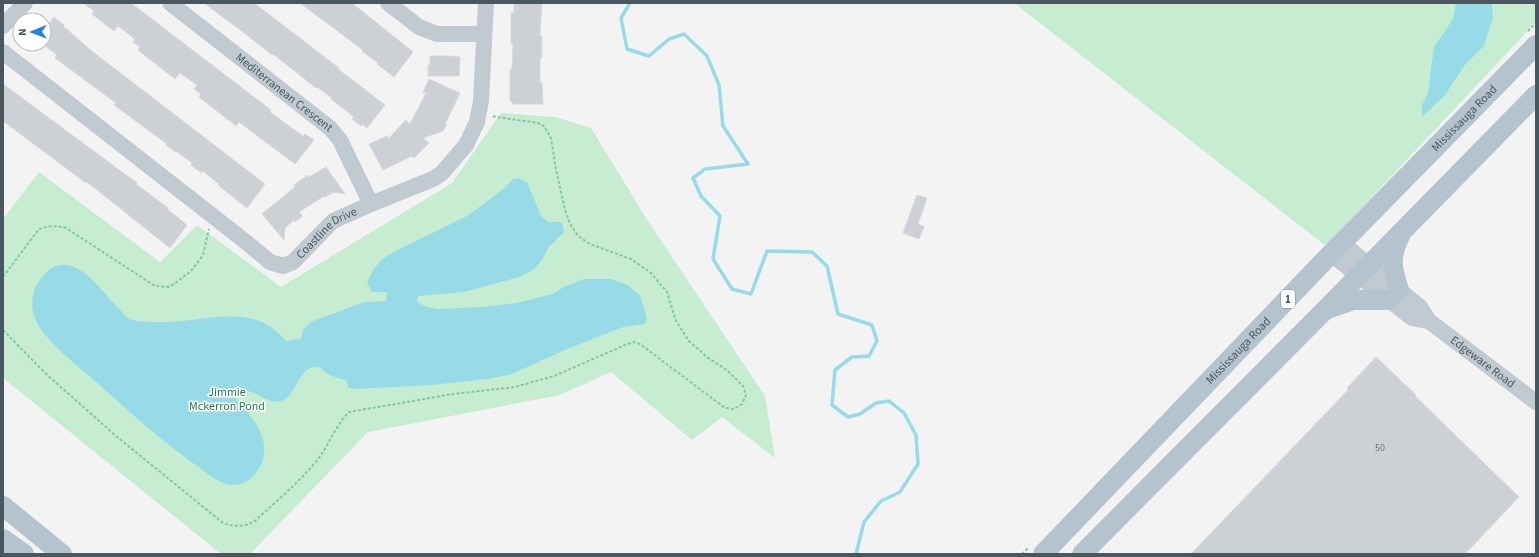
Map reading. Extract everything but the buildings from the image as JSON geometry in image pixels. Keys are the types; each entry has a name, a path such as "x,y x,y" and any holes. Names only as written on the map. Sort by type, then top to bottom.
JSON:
{"main road":[{"name":"Mississauga Road","path":"1043,554 1337,248 1536,45"},
{"path":"1082,554 1536,95"},
{"path":"1326,309 1353,300 1394,295 1392,264 1394,249 1402,231"},
{"path":"3,506 62,554"},
{"path":"3,539 24,554"}],"street":[{"path":"3,26 25,3"},
{"name":"Mediterranean Crescent","path":"170,3 330,128 340,140 371,204"},
{"path":"388,3 419,27 437,34 484,34"},
{"name":"Coastline Drive","path":"3,52 270,262 282,266 293,262 333,221 433,179 442,173 466,145 480,114 486,3"},
{"name":"Edgeware Road","path":"1337,248 1394,295 1420,307 1430,321 1536,402"}],"path":[{"path":"3,330 44,372 116,436 223,523 239,527 248,525 255,521 314,465 344,417 349,412 454,394 515,387 554,376 634,342 640,344 725,408 730,409 739,407 745,400 746,395 743,386 728,370 706,357 689,341 676,321 667,292 651,273 631,259 590,244 578,236 570,224 565,210 551,138 544,126 538,123 480,114"},
{"path":"3,277 39,229 48,226 57,226 66,228 155,286 168,287 191,271 204,255 207,232 214,217"}],"green space":[{"path":"1014,3 1536,3 1536,22 1326,246"},
{"name":"Jimmie Mckerron Pond","path":"501,113 555,117 591,128 646,218 765,396 775,458 722,417 692,440 611,372 560,395 368,432 250,554 221,554 3,378 3,219 39,172 160,262 197,225 281,287 452,183"}],"water":[{"path":"1456,3 1492,3 1493,18 1484,46 1464,66 1445,95 1422,117 1422,105 1428,93 1434,47 1453,19"},
{"path":"518,178 527,182 541,216 548,222 562,222 564,232 548,248 542,260 533,270 519,277 464,292 418,296 417,302 427,307 439,309 482,307 517,303 552,294 564,287 584,279 610,279 628,285 640,296 647,318 645,324 623,327 567,349 512,374 488,379 431,385 356,389 349,388 346,380 332,376 320,367 316,367 310,368 302,375 290,394 282,401 270,401 249,391 237,392 236,398 255,422 264,445 263,459 256,473 250,479 241,484 230,485 217,480 162,440 61,351 42,331 33,313 32,299 39,281 50,270 60,265 71,266 81,271 91,279 128,318 132,320 147,322 170,322 224,316 238,316 251,318 263,323 275,330 286,341 301,339 303,330 311,322 364,302 386,301 387,292 372,292 367,282 373,270 382,259 467,216 505,188 513,179"}],"waterway":[{"path":"630,3 621,18 627,49 649,56 669,39 684,34 707,56 719,85 723,126 748,164 705,169 693,178 701,196 720,216 713,259 732,289 751,294 767,251 812,252 827,266 838,314 872,325 877,341 869,356 852,357 835,370 832,405 848,417 860,414 876,403 889,401 904,413 916,435 918,464 900,492 881,501 864,522 856,554"}]}
